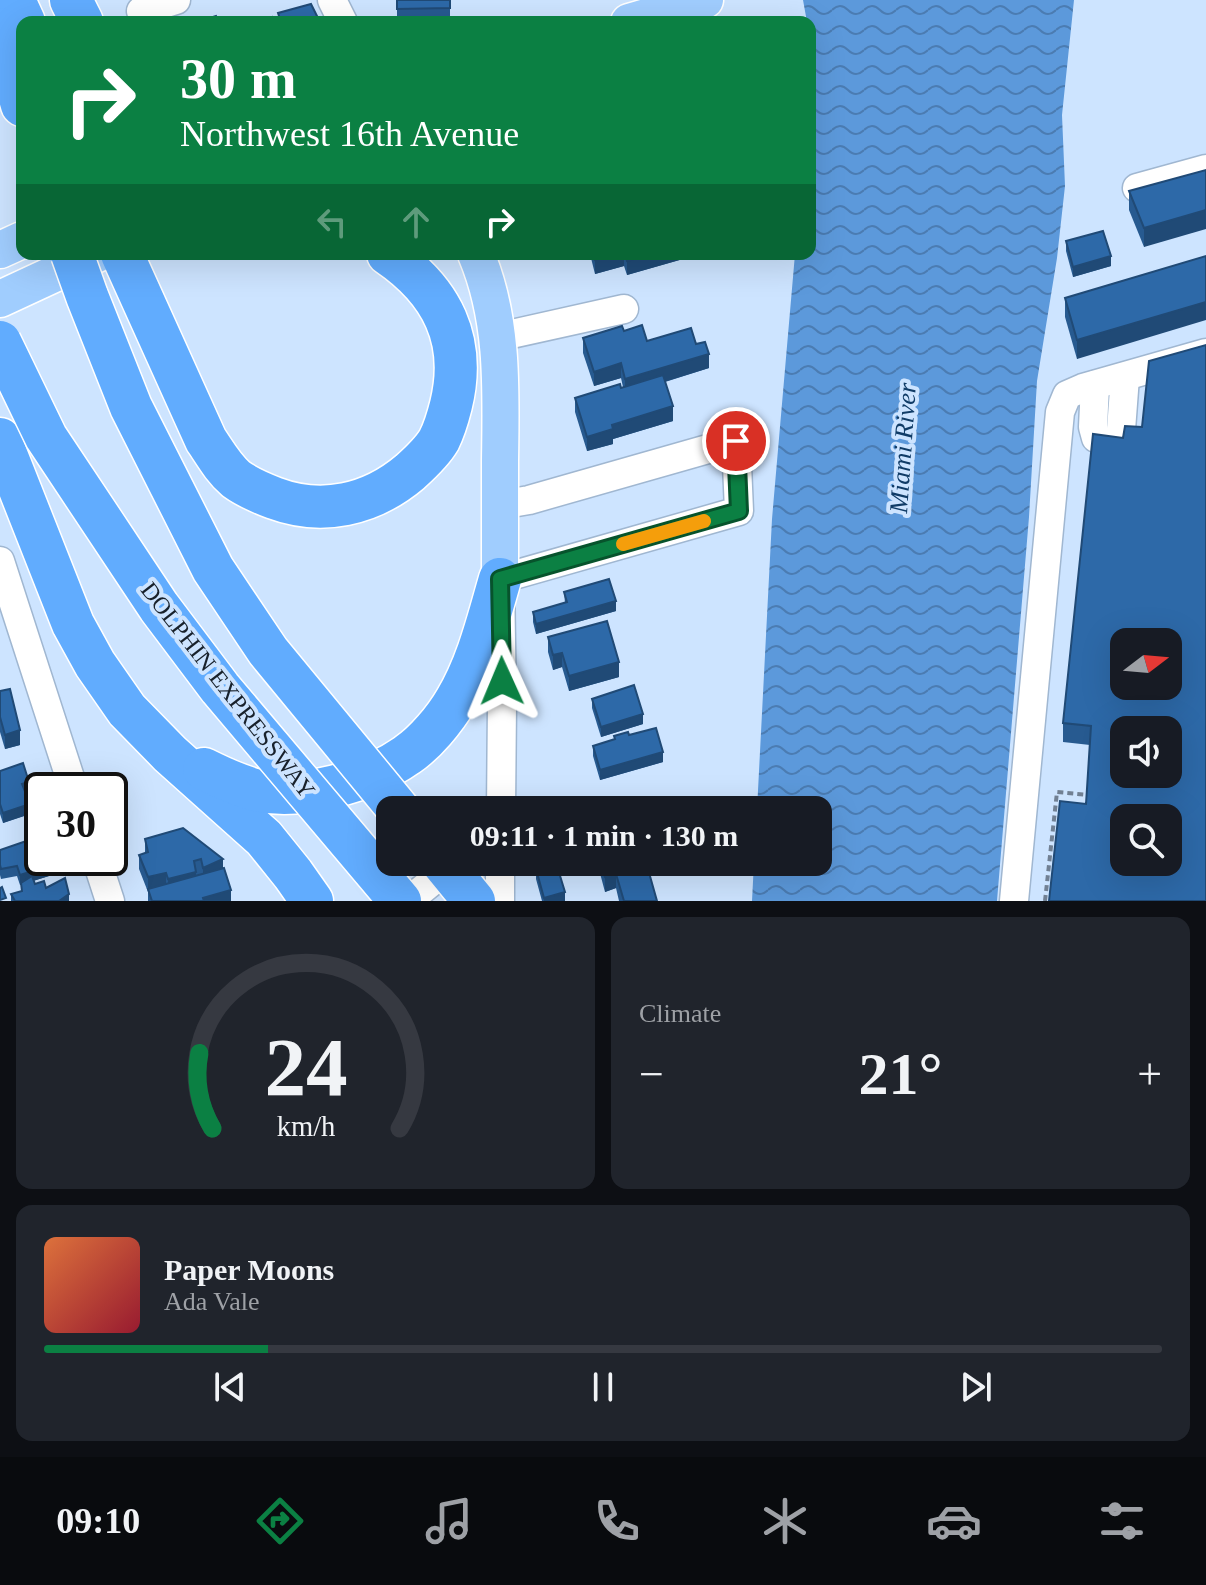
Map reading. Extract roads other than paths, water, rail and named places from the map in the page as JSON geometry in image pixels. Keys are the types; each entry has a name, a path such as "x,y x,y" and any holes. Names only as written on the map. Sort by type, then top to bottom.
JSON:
{"highway":[{"path":"0,29 16,84"},
{"path":"74,260 131,407 213,569 268,651 387,796"},
{"path":"129,271 206,440 220,462 236,479 260,493 302,506 327,507 355,503 398,482 419,465 438,441 449,413 455,388 456,356 452,335 444,312 424,284 397,260"},
{"name":"DOLPHIN EXPRESSWAY","path":"0,342 46,437 159,607 220,688 400,901"},
{"path":"0,439 73,624 95,664 127,710 170,754 264,838 312,901"},
{"path":"170,754 256,790 305,793 359,780 408,755 439,725 465,684 500,579"},
{"path":"453,876 474,901"}],"main road":[{"path":"650,16 705,0"},
{"path":"0,299 84,260"},
{"path":"478,260 498,337 501,392 500,579"}],"street":[{"path":"141,11 176,0"},
{"path":"1137,188 1206,169"},
{"path":"498,337 624,309"},
{"path":"1014,901 1060,412 1067,395 1206,353"},
{"path":"1095,385 1093,427 1108,440 1125,377"},
{"path":"500,505 529,500 736,441 739,511 500,579 501,796"},
{"path":"0,561 68,772"},
{"path":"102,876 110,901"},
{"path":"408,901 439,876"},
{"path":"500,876 500,901"}],"water":[{"name":"Miami River","path":"803,0 1074,0 1062,115 1065,186 1037,381 1029,517 997,901 752,901 753,876 832,876 832,796 758,796 772,519 794,260 816,260 816,16 806,16"}]}
